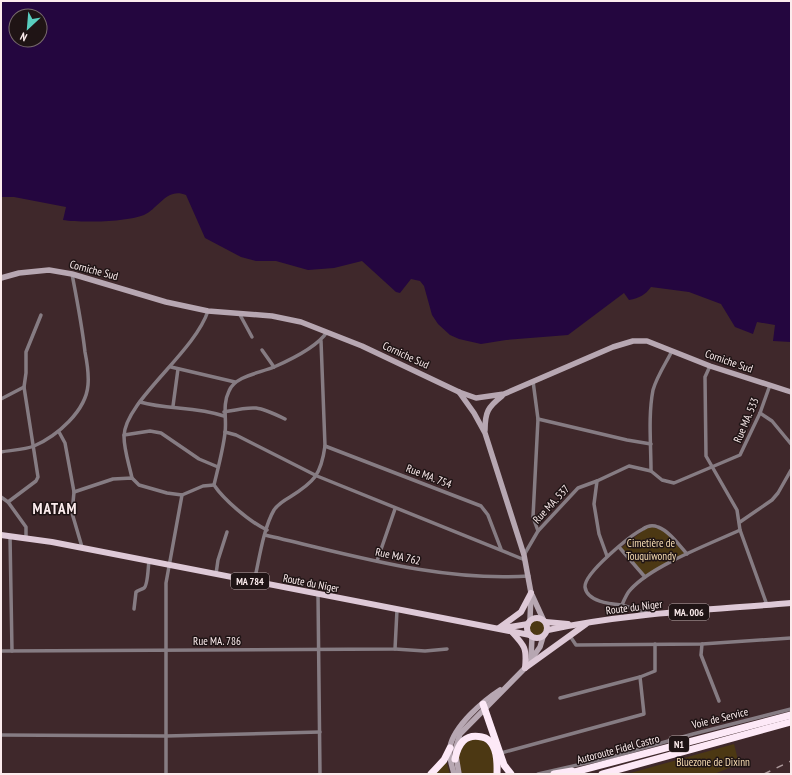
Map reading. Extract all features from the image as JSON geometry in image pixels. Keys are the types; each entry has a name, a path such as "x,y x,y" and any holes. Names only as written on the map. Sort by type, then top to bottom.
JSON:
{"highway":[{"path":"484,706 504,765 511,774"},
{"name":"Autoroute Fidel Castro","path":"567,774 791,715"},
{"name":"Autoroute Fidel Castro","path":"602,774 791,722"},
{"path":"455,759 457,750 466,738 475,736 484,738 493,746 496,755 497,774"},
{"path":"431,774 444,760 450,748"},
{"path":"554,774 582,770"}],"main road":[{"name":"Corniche Sud","path":"1,278 19,273 49,270 72,274 166,302 208,311 286,319 312,325 415,369 459,392 476,398 504,394 613,347 633,341 647,341 710,366 791,392"},
{"path":"459,392 474,413 485,433 525,558 531,593 527,630 531,636 530,661"},
{"path":"485,433 485,417 489,408 504,394"},
{"name":"Route du Niger","path":"1,535 82,548 397,610 499,628 531,636"},
{"path":"454,774 450,748 457,730 506,687 525,668 540,647 543,637 548,630 531,593"},
{"path":"499,628 521,612 531,593"},
{"name":"Route du Niger","path":"548,630 575,624 652,615 791,603"},
{"path":"529,622 536,618 544,621"},
{"name":"Route du Niger","path":"544,621 575,624"},
{"name":"Route du Niger","path":"499,628 529,622"},
{"path":"525,668 587,623"},
{"path":"511,632 525,647 525,668"},
{"path":"531,636 543,637"},
{"path":"459,774 455,759 456,743 460,734 484,706"}],"street":[{"path":"1,452 33,446 59,432 75,414 86,396 88,384 81,319 72,274"},
{"path":"208,311 204,322 195,337 131,414 124,435 126,453 132,478 139,485 150,490 167,494 182,494 203,486 214,485"},
{"path":"239,313 252,338"},
{"path":"8,502 36,481 38,477 24,387 26,352 41,314"},
{"path":"267,530 258,525 220,493 214,485 225,432 224,414 229,390 235,382 274,367 321,341 328,332"},
{"path":"254,582 265,535 271,516 278,504 305,487 317,476 325,446 321,341"},
{"path":"262,350 274,367"},
{"path":"651,471 650,419 653,390 672,350"},
{"path":"710,366 705,377 706,456 737,510 740,530 767,605"},
{"path":"171,367 235,382"},
{"path":"173,406 178,369"},
{"path":"533,381 538,419 533,517 538,531"},
{"name":"Rue MA. 533","path":"712,466 740,455 744,450 770,385"},
{"path":"1,399 24,387"},
{"path":"140,402 154,406 173,406 224,414 253,407 262,408 285,419"},
{"path":"760,413 772,421 791,444"},
{"path":"538,419 627,440 651,444"},
{"path":"124,435 150,431 161,433 199,459 218,467"},
{"path":"59,432 65,443 74,492 72,513 82,548"},
{"path":"225,432 236,435 317,476 395,509 455,533 525,558"},
{"name":"Rue MA. 754","path":"325,446 481,506 488,515 501,549"},
{"name":"Rue MA. 537","path":"525,558 538,531 578,488 629,466 651,471 662,480 674,483 712,466"},
{"path":"740,522 772,500 778,493 791,470"},
{"path":"74,492 113,480 132,478"},
{"path":"597,481 594,504 599,534 607,556"},
{"path":"166,774 166,583 168,565 182,494"},
{"path":"1,496 8,502 26,527 26,538"},
{"path":"377,561 395,509"},
{"path":"652,615 622,605 605,603 587,592 585,586 587,580 607,556 643,529 651,526 665,530 687,554"},
{"path":"622,605 630,590 645,577 687,554 740,530"},
{"path":"216,574 227,532"},
{"name":"Rue MA 762","path":"265,535 408,569 496,578 529,576"},
{"path":"10,536 12,650"},
{"path":"619,547 645,577"},
{"path":"134,609 136,592 148,583 147,574 149,561"},
{"path":"318,594 320,774"},
{"path":"395,649 397,610"},
{"path":"570,636 576,645 702,644 791,638"},
{"path":"560,698 640,677 655,670 655,644"},
{"path":"702,644 701,655 719,701"},
{"name":"Rue MA. 786","path":"1,650 395,649 425,651 447,649"},
{"path":"501,754 644,714 640,677"},
{"name":"Voie de Service","path":"538,774 608,758 791,709"},
{"path":"1,735 166,736 320,732"}],"green space":[{"name":"Cimetière de Touquiwondy","path":"651,526 665,532 685,554 645,575 621,548"},
{"path":"533,619 541,619 546,624 544,635 541,637 533,637 528,632 528,624"},
{"path":"482,739 492,750 495,774 462,774 457,755 465,740"},
{"name":"Bluezone de Dixinn","path":"734,744 739,764 714,774 627,774"},
{"path":"446,760 450,774 435,774"}],"shaded area":[{"path":"1,1 791,1 791,342 773,341 775,325 757,322 753,334 735,327 721,304 689,292 651,287 642,296 629,300 624,293 568,335 506,340 481,344 459,339 450,335 438,324 432,315 424,286 420,281 411,279 400,293 396,292 362,261 334,268 308,270 276,261 256,261 241,257 205,238 186,195 179,193 168,196 144,215 127,219 92,222 63,220 66,207 14,197 1,197"}],"railway":[{"path":"764,774 791,761"}],"district":[{"name":"MATAM","path":"55,509"}]}
